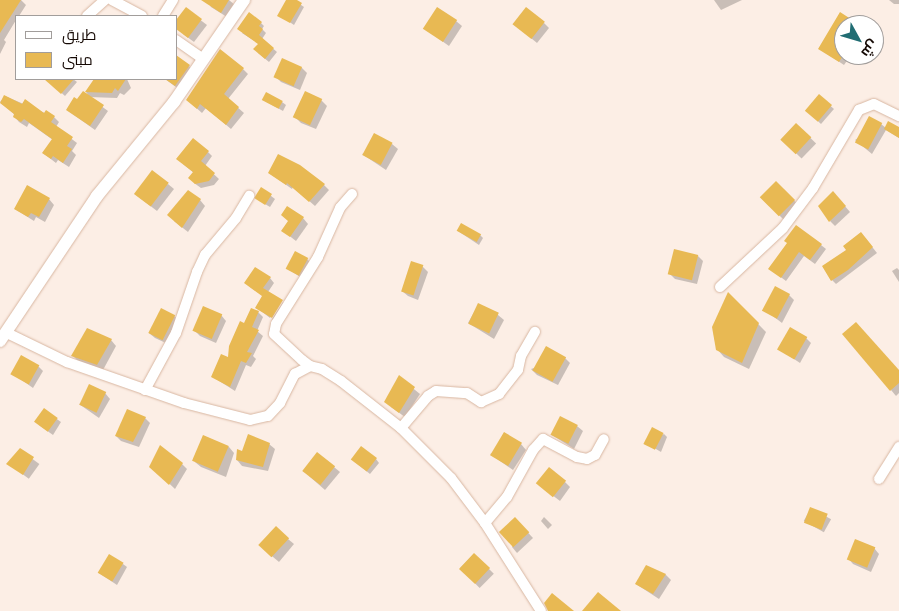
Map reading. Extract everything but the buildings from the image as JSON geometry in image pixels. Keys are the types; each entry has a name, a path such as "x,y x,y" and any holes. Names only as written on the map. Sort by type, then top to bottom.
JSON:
{"street":[{"path":"88,15 105,0"},
{"path":"112,0 140,15"},
{"path":"164,15 173,0"},
{"path":"244,0 174,102 97,196 3,337 144,390 184,403 250,420 268,416 280,404 295,374 310,366"},
{"path":"178,41 203,59"},
{"path":"720,287 783,228 814,188 859,110 874,104 899,116"},
{"path":"352,194 340,208 318,257 273,329 274,334 310,366 322,369 341,381 401,428 451,478 485,524 541,611"},
{"path":"144,390 176,333 197,272 205,255 236,218 249,196"},
{"path":"401,428 428,396 436,391 468,394 481,402 499,394 518,370 521,356 535,332"},
{"path":"485,524 507,497 533,450 543,440 577,458 587,459 595,456 604,439"},
{"path":"879,479 899,447"}]}
